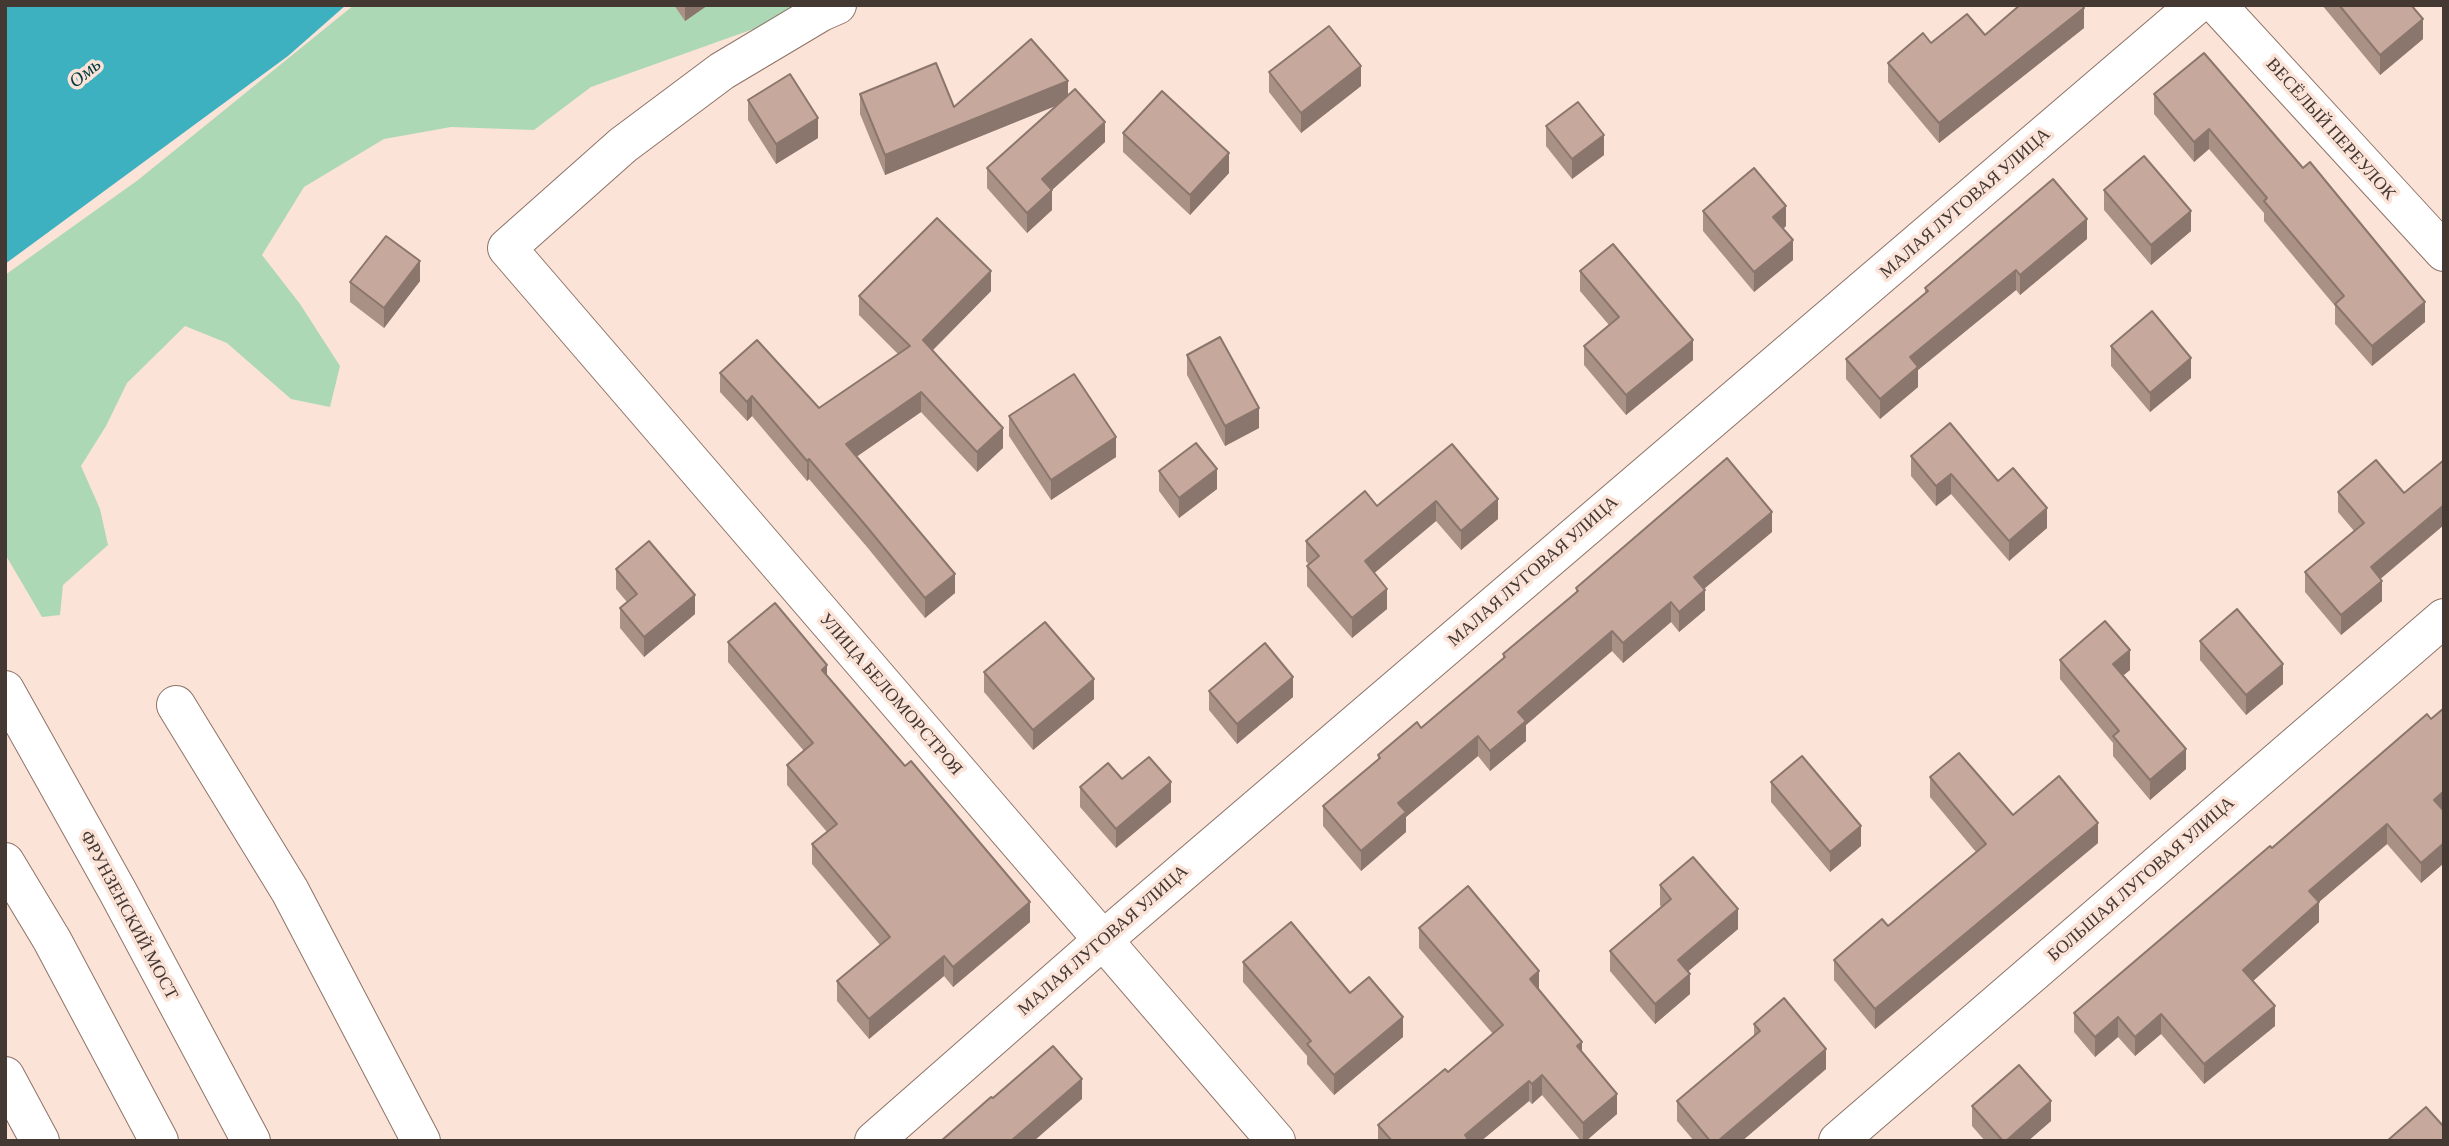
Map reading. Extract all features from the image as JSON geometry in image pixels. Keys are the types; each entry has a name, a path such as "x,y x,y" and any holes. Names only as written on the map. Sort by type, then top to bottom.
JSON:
{"street":[{"name":"УЛИЦА БЕЛОМОРСТРОЯ","path":"837,5 722,71 623,145 507,248 1276,1141"},
{"name":"МАЛАЯ ЛУГОВАЯ УЛИЦА","path":"874,1141 1103,940 2196,5"},
{"name":"ВЕСЁЛЫЙ ПЕРЕУЛОК","path":"2217,5 2444,252"},
{"name":"БОЛЬШАЯ ЛУГОВАЯ УЛИЦА","path":"1838,1141 2444,618"},
{"name":"ФРУНЗЕНСКИЙ МОСТ","path":"5,690 118,892 251,1141"},
{"path":"176,705 290,891 421,1141"},
{"path":"5,862 51,940 159,1141"},
{"path":"5,1076 40,1141"}],"green space":[{"path":"354,5 799,5 773,22 591,87 534,130 451,127 384,139 304,187 262,255 300,304 340,366 330,407 291,399 227,343 185,326 127,383 106,426 81,466 100,509 108,545 63,585 60,615 42,617 5,554 5,275 138,180"}],"water":[{"name":"Омь","path":"5,5 346,5 288,56 5,264"}],"building":[{"path":"2020,5 2082,5 2084,8 1939,123 1888,63 1923,33 1931,43 1967,14 1985,35"},
{"path":"2339,5 2411,5 2423,19 2380,55"},
{"path":"1329,26 1361,66 1301,113 1269,72"},
{"path":"1031,39 1068,81 885,155 860,94 936,63 954,107"},
{"path":"2204,53 2303,168 2310,162 2425,302 2372,346 2335,304 2344,296 2264,201 2267,198 2209,129 2194,142 2154,94"},
{"path":"790,74 818,118 776,144 748,100"},
{"path":"1075,89 1105,122 1042,179 1052,190 1027,213 987,168"},
{"path":"1162,91 1229,153 1190,195 1123,133"},
{"path":"1578,102 1604,135 1572,159 1546,126"},
{"path":"2144,156 2191,211 2151,245 2104,190"},
{"path":"1754,168 1786,206 1773,217 1793,240 1754,272 1703,211"},
{"path":"2053,179 2087,219 2020,275 2016,270 1910,357 1918,367 1880,399 1846,359 1928,291 1925,288"},
{"path":"937,218 991,271 923,340 1003,428 977,452 921,392 846,444 955,574 925,598 809,459 807,461 752,396 747,402 720,373 757,340 819,408 910,346 859,296"},
{"path":"386,236 420,261 384,308 350,282"},
{"path":"1613,244 1693,340 1626,395 1584,346 1619,317 1580,271"},
{"path":"2152,311 2191,358 2150,393 2111,346"},
{"path":"1220,337 1259,408 1225,426 1187,355"},
{"path":"1074,374 1116,437 1051,480 1009,416"},
{"path":"1950,423 1998,481 2013,468 2047,508 2009,541 1951,474 1936,486 1911,456"},
{"path":"1196,443 1217,469 1179,498 1159,471"},
{"path":"1452,444 1498,499 1461,531 1436,501 1365,561 1387,589 1352,618 1307,566 1319,556 1306,541 1365,491 1377,506"},
{"path":"1727,458 1772,512 1694,577 1705,590 1679,612 1671,602 1623,643 1612,631 1518,712 1526,721 1490,751 1478,736 1398,803 1406,812 1361,851 1323,806 1380,758 1378,755 1417,722 1421,728 1505,657 1503,654 1578,591 1576,588"},
{"path":"2376,460 2404,493 2444,460 2444,505 2371,567 2382,581 2341,615 2305,572 2364,523 2338,492"},
{"path":"649,541 695,595 644,637 620,608 637,594 616,569"},
{"path":"775,603 827,665 822,670 905,766 911,761 1030,902 953,967 944,956 869,1019 837,981 890,937 812,844 837,824 787,765 813,743 728,642"},
{"path":"2237,609 2283,664 2246,695 2200,641"},
{"path":"2105,621 2130,650 2113,664 2186,749 2150,780 2113,736 2119,731 2060,660"},
{"path":"1045,622 1094,679 1033,730 984,672"},
{"path":"1265,643 1293,677 1237,724 1209,691"},
{"path":"2444,708 2444,791 2434,800 2444,811 2444,843 2421,863 2387,824 2309,891 2319,902 2243,970 2275,1006 2204,1064 2161,1014 2135,1037 2118,1017 2095,1037 2074,1013 2427,714 2431,719"},
{"path":"1959,753 2013,815 2059,776 2098,823 1875,1009 1834,960 1882,919 1888,926 1986,844 1930,777"},
{"path":"1802,756 1861,826 1830,852 1771,782"},
{"path":"1149,757 1171,782 1116,829 1080,787 1108,763 1122,779"},
{"path":"1693,857 1738,909 1678,960 1690,974 1655,1004 1610,951 1671,899 1660,885"},
{"path":"1468,886 1539,971 1530,979 1582,1042 1577,1046 1617,1094 1583,1123 1542,1075 1532,1084 1529,1081 1465,1135 1469,1141 1392,1141 1378,1125 1445,1069 1448,1072 1503,1025 1419,928"},
{"path":"1291,922 1350,993 1369,977 1403,1017 1334,1075 1307,1044 1311,1041 1243,962"},
{"path":"1784,998 1826,1049 1718,1141 1710,1141 1677,1101 1760,1031 1754,1024"},
{"path":"1053,1046 1082,1079 1011,1141 941,1141 991,1097"},
{"path":"2019,1065 2051,1101 2003,1141 1972,1106"},
{"path":"2426,1107 2444,1127 2444,1141 2387,1141"}]}
